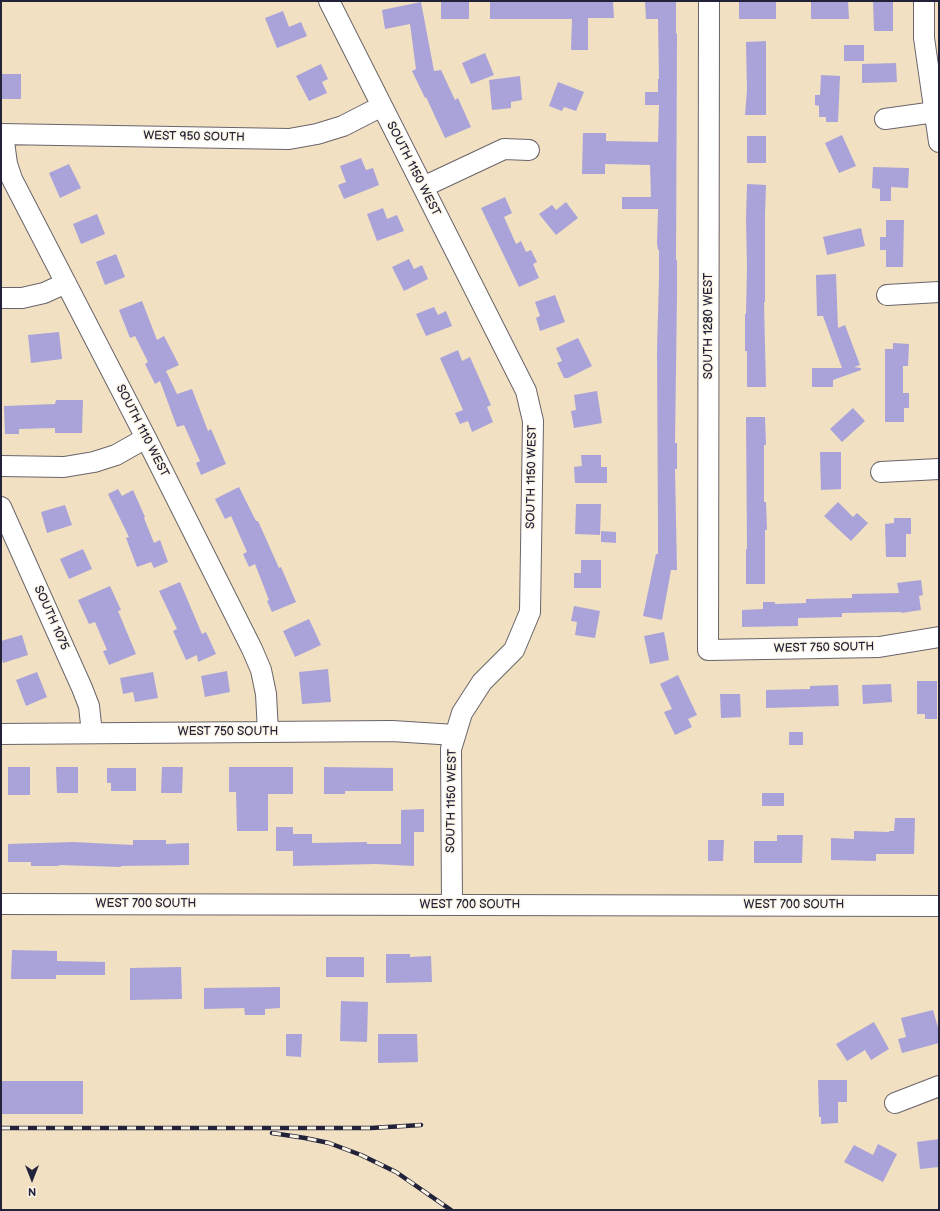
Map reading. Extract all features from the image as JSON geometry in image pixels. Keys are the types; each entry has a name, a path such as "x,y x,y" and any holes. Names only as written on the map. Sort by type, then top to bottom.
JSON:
{"street":[{"name":"SOUTH 1150 WEST","path":"329,1 526,391 533,421 530,612 514,650 482,682 462,713 451,749 452,904"},
{"name":"SOUTH 1280 WEST","path":"708,650 709,1"},
{"path":"924,1 924,38 939,142"},
{"name":"WEST 950 SOUTH","path":"2,134 288,139 317,134 343,126 382,106"},
{"path":"885,120 935,112"},
{"name":"SOUTH 1110 WEST","path":"2,134 7,164 12,179 146,438 252,649 261,670 266,694 268,732"},
{"path":"423,187 504,149 529,150"},
{"path":"1,298 22,298 44,293 66,284"},
{"path":"887,295 939,292"},
{"path":"1,466 64,467 94,462 116,454 146,438"},
{"path":"881,472 939,469"},
{"name":"SOUTH 1075","path":"1,507 82,688 89,706 92,733"},
{"name":"WEST 750 SOUTH","path":"708,650 879,646 939,637"},
{"name":"WEST 750 SOUTH","path":"1,734 392,731 455,735"},
{"name":"WEST 700 SOUTH","path":"1,904 939,906"},
{"path":"895,1103 939,1086"}],"building":[{"path":"441,1 469,1 469,19 441,19"},
{"path":"490,1 613,1 614,18 588,18 588,50 571,50 572,19 490,19"},
{"path":"645,1 676,1 676,34 677,33 677,295 675,443 677,443 677,469 675,469 677,570 671,570 662,620 643,616 656,554 658,554 658,209 622,209 622,197 651,197 650,165 605,164 605,174 582,174 583,133 606,133 606,141 658,142 659,105 645,105 645,92 658,92 658,19 646,19"},
{"path":"739,1 776,2 776,19 739,19"},
{"path":"811,1 848,1 849,19 811,19"},
{"path":"873,1 893,1 893,31 874,31"},
{"path":"421,2 434,71 441,70 455,100 458,98 471,127 445,138 412,71 416,69 410,24 385,29 382,10"},
{"path":"283,11 289,27 301,22 307,36 277,48 265,18"},
{"path":"766,41 766,115 745,115 747,90 746,42"},
{"path":"844,45 864,45 864,61 844,61"},
{"path":"485,53 494,75 471,84 462,63"},
{"path":"896,63 897,82 862,83 862,64"},
{"path":"321,64 328,79 322,82 327,93 309,101 296,76"},
{"path":"1,74 21,74 21,99 1,99"},
{"path":"821,75 840,76 838,122 826,122 826,117 819,117 819,106 815,105 815,95 820,95"},
{"path":"520,76 522,100 511,102 511,108 492,110 489,80"},
{"path":"558,82 584,92 576,111 564,107 562,111 549,106"},
{"path":"842,135 856,166 839,173 825,143"},
{"path":"747,136 766,136 766,163 747,163"},
{"path":"361,158 366,170 373,168 379,185 344,199 338,185 346,182 340,166"},
{"path":"69,164 81,188 60,198 49,173"},
{"path":"873,167 909,168 908,188 891,187 891,201 880,201 880,189 872,188"},
{"path":"747,184 766,185 764,302 766,387 747,387 745,314 747,266"},
{"path":"505,197 512,213 504,217 516,244 521,241 526,252 531,250 537,262 533,264 539,278 519,287 481,208"},
{"path":"566,202 578,218 556,235 539,214 552,205 556,210"},
{"path":"383,208 387,219 397,215 404,231 377,241 367,214"},
{"path":"97,214 105,234 81,244 73,224"},
{"path":"886,220 904,220 903,267 886,267 886,250 880,250 880,237 886,237"},
{"path":"861,228 865,246 827,255 823,237"},
{"path":"116,254 125,277 105,285 96,262"},
{"path":"409,259 414,269 422,265 428,279 404,291 392,267"},
{"path":"836,274 838,328 845,325 860,365 854,367 861,368 861,370 833,380 833,387 812,387 812,368 842,368 823,316 817,316 816,275"},
{"path":"555,295 565,322 540,331 536,318 540,316 535,302"},
{"path":"142,301 157,340 164,336 179,365 166,371 177,394 192,389 208,431 211,429 226,464 201,475 196,463 200,461 184,425 177,427 160,381 155,384 145,364 148,362 135,336 130,338 119,310"},
{"path":"434,307 438,315 446,311 452,326 426,336 416,314"},
{"path":"59,332 62,359 31,363 28,335"},
{"path":"578,338 592,366 568,378 564,378 557,363 562,361 556,348"},
{"path":"893,343 909,344 908,366 903,366 903,393 909,393 909,408 904,408 904,422 885,422 885,349 893,349"},
{"path":"458,350 462,361 470,357 491,405 487,407 493,422 472,432 468,421 460,424 455,413 463,410 440,358"},
{"path":"597,391 602,423 574,428 571,411 576,410 574,395"},
{"path":"56,400 83,400 82,433 55,433 55,428 19,429 19,434 5,434 4,406 55,404"},
{"path":"853,408 865,421 842,442 830,429"},
{"path":"746,417 765,417 766,445 764,445 764,502 766,502 767,530 765,530 765,584 746,584"},
{"path":"820,452 841,452 841,489 821,490"},
{"path":"581,455 601,455 601,467 607,467 607,483 575,483 574,467 582,466"},
{"path":"239,487 256,521 258,521 279,568 281,567 296,602 272,612 255,564 249,567 243,554 247,552 231,516 225,519 215,499"},
{"path":"118,489 122,496 133,490 145,517 144,518 154,543 160,540 168,562 154,568 151,562 137,567 126,538 129,537 108,494"},
{"path":"838,502 853,517 857,513 868,523 851,541 824,516"},
{"path":"576,504 601,504 600,535 575,534"},
{"path":"65,505 72,525 47,533 41,512"},
{"path":"894,518 911,518 911,534 906,534 906,557 886,557 885,524 894,523"},
{"path":"601,531 616,532 616,543 601,542"},
{"path":"83,549 92,569 69,579 60,559"},
{"path":"581,560 601,560 601,588 574,588 574,573 581,573"},
{"path":"921,580 923,595 919,596 921,610 901,613 842,613 842,617 798,618 798,626 742,627 742,610 763,609 763,602 775,602 775,604 806,603 806,599 852,598 852,594 899,593 897,583"},
{"path":"180,582 202,634 206,632 216,654 198,662 197,655 186,660 173,631 177,629 159,591"},
{"path":"110,586 121,610 118,611 136,654 109,665 103,651 107,650 95,622 89,624 78,600"},
{"path":"574,606 600,611 595,638 575,635 577,622 571,621"},
{"path":"309,619 321,645 295,657 283,631"},
{"path":"664,632 669,660 650,664 644,636"},
{"path":"22,635 28,655 3,663 1,655 1,641"},
{"path":"328,669 331,702 302,704 299,672"},
{"path":"227,671 230,692 205,697 201,676"},
{"path":"37,672 47,697 26,706 16,680"},
{"path":"153,672 158,698 135,702 133,692 123,694 120,678"},
{"path":"678,675 697,715 688,719 692,727 675,735 664,712 672,709 660,684"},
{"path":"917,681 937,681 937,719 925,719 925,714 917,714"},
{"path":"891,684 892,702 863,704 862,685"},
{"path":"838,685 839,706 766,708 766,690 810,689 810,686"},
{"path":"720,694 740,694 741,717 721,718"},
{"path":"789,732 803,732 803,745 789,745"},
{"path":"8,767 30,767 30,795 8,795"},
{"path":"56,767 78,767 78,793 57,793"},
{"path":"162,767 183,767 182,793 161,793"},
{"path":"229,767 293,767 293,794 268,794 268,831 237,831 236,792 229,792"},
{"path":"324,767 393,768 393,791 345,791 345,794 324,794"},
{"path":"107,768 136,768 136,791 111,791 111,783 107,783"},
{"path":"762,793 784,793 784,806 762,806"},
{"path":"424,809 424,832 414,832 414,866 376,864 293,866 293,851 276,851 276,827 293,827 293,834 312,834 312,843 367,842 367,844 401,844 401,810"},
{"path":"895,818 915,818 914,854 876,854 876,861 831,860 831,838 854,839 854,831 894,831"},
{"path":"777,835 803,835 802,863 754,863 754,841 777,841"},
{"path":"133,840 166,840 166,844 189,843 189,865 121,867 59,865 31,866 31,862 8,862 8,844 73,842 133,845"},
{"path":"708,840 724,840 723,861 708,861"},
{"path":"12,950 57,951 57,961 105,962 105,975 56,975 56,979 11,979"},
{"path":"386,954 410,954 410,957 431,956 432,982 386,983"},
{"path":"326,957 364,957 364,977 326,977"},
{"path":"181,967 182,999 130,1000 130,968"},
{"path":"280,987 280,1008 265,1009 265,1015 245,1015 244,1008 204,1009 204,988"},
{"path":"341,1001 368,1002 367,1042 340,1041"},
{"path":"933,1010 939,1031 939,1043 902,1053 898,1039 906,1037 901,1018"},
{"path":"874,1022 889,1049 871,1060 865,1050 847,1061 836,1044"},
{"path":"286,1034 302,1034 301,1057 286,1056"},
{"path":"378,1034 417,1034 418,1062 378,1063"},
{"path":"818,1080 847,1080 847,1102 838,1102 838,1123 821,1124 821,1117 819,1117"},
{"path":"1,1081 83,1081 83,1114 1,1114"},
{"path":"939,1139 939,1167 920,1169 917,1142"},
{"path":"878,1144 897,1154 883,1182 844,1162 854,1145 873,1155"}],"railway":[{"path":"1,1128 371,1128 421,1125"},
{"path":"272,1133 329,1143 361,1155 396,1172 451,1210"}]}
